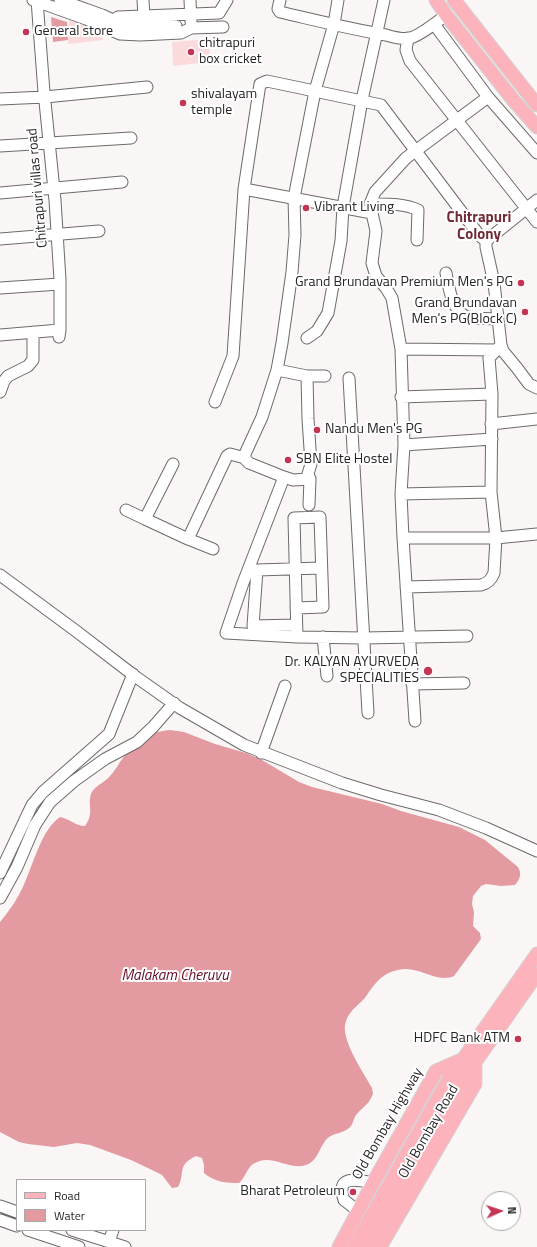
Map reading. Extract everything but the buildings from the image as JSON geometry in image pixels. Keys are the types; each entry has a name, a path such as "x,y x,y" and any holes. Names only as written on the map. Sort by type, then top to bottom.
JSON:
{"main road":[{"path":"436,0 446,15 514,101 537,127"},
{"path":"454,0 537,105"},
{"path":"469,1061 537,954"},
{"path":"354,1247 452,1085 537,974"},
{"name":"Old Bombay Highway","path":"339,1247 358,1210 436,1071 469,1061"},
{"name":"Old Bombay Road","path":"380,1247 475,1084 469,1061"},
{"path":"367,1247 452,1085"}],"street":[{"path":"36,0 120,34 140,35 182,33 191,28"},
{"name":"Chitrapuri villas road","path":"33,332 60,334 60,284 54,189 36,0"},
{"path":"60,0 126,26 181,26 191,28 223,27"},
{"path":"143,0 144,16"},
{"path":"190,0 191,28"},
{"path":"102,26 114,21 118,17 219,13 227,0"},
{"path":"280,0 278,9 280,12 377,34 408,38 434,24 446,15"},
{"path":"245,458 245,454 262,417 277,370 292,272 295,235 294,198 315,91 334,24 338,0"},
{"path":"307,338 317,331 328,313 340,241 343,207 362,100 384,0"},
{"path":"434,24 488,97 537,153"},
{"path":"408,38 406,50 410,61 537,222"},
{"path":"215,402 233,356 244,189 260,84 267,81 381,104 479,235 486,241 486,248 494,283 499,347 529,384 537,388"},
{"path":"0,99 45,97 147,87"},
{"path":"415,721 401,494 404,445 401,397 401,349 392,298 376,276 372,263 376,231 371,208 374,192 406,158 488,97"},
{"path":"0,146 131,138"},
{"path":"0,193 122,182"},
{"path":"244,189 343,207 371,208 387,204 412,207 418,210 417,240"},
{"path":"486,241 537,200"},
{"path":"0,239 99,231"},
{"path":"446,273 454,303 459,311 470,318 498,319"},
{"path":"0,288 60,284"},
{"path":"0,335 33,332 33,360 28,366 8,376 4,381 0,392"},
{"path":"401,349 499,347"},
{"path":"406,587 481,586 487,584 494,573 496,538 491,492 492,394 489,358 499,347"},
{"path":"277,370 307,376 325,376"},
{"path":"307,376 308,419 312,464 308,474 310,479 309,505"},
{"path":"349,378 368,713"},
{"path":"401,397 492,394"},
{"path":"492,424 537,419"},
{"path":"404,445 492,439"},
{"path":"188,539 227,456 230,454 245,458 249,463 284,478 293,480 310,479"},
{"path":"145,519 173,464"},
{"path":"284,478 243,583 226,633 297,637 364,638 467,636"},
{"path":"401,494 491,492"},
{"path":"126,510 213,549"},
{"path":"296,608 323,607 320,517 294,518 296,625 297,637"},
{"path":"403,538 496,538 537,534"},
{"path":"296,625 253,626 257,570 321,568"},
{"path":"0,575 174,703 244,745 342,783 439,810 486,828 537,851"},
{"path":"323,637 327,676"},
{"path":"0,874 32,805 43,792 109,734 118,715 133,674"},
{"path":"412,684 464,683"},
{"path":"261,752 285,686"},
{"path":"0,898 17,867 35,825 50,802 74,781 106,759 137,742 153,727 174,703"},
{"path":"104,738 118,753"},
{"path":"43,792 50,802"},
{"path":"358,1210 344,1200 342,1188 344,1184 349,1180 356,1179 373,1183"},
{"path":"0,1206 16,1212"},
{"path":"0,1220 16,1226"},
{"path":"30,1231 49,1242 79,1247"},
{"path":"77,1231 125,1247"},
{"path":"109,1242 113,1231"}],"shaded area":[{"path":"69,20 96,30 103,40 68,44"},
{"name":"chitrapuri box cricket","path":"209,39 210,62 173,66 172,42"}],"water":[{"path":"51,17 67,22 68,40 53,42"},
{"name":"Malakam Cheruvu","path":"170,730 184,732 215,744 246,753 262,760 299,782 312,787 382,804 401,811 459,827 485,840 518,867 520,872 519,879 515,885 501,886 486,884 481,886 473,896 473,926 480,933 481,939 454,976 442,978 406,969 393,971 383,976 365,998 350,1013 346,1021 346,1037 353,1055 372,1088 373,1094 368,1103 356,1115 350,1127 347,1130 329,1137 323,1144 314,1160 310,1163 306,1165 293,1166 273,1161 260,1161 251,1166 239,1183 220,1181 208,1176 204,1173 202,1158 196,1156 184,1166 178,1187 172,1188 162,1175 131,1160 90,1145 77,1143 54,1147 28,1144 19,1142 0,1132 0,922 20,893 39,846 48,829 54,822 60,817 85,826 90,817 90,798 92,791 109,777 130,749 141,740 154,733"}],"place":[{"name":"General store","path":"26,32"},
{"name":"chitrapuri box cricket","path":"191,52"},
{"name":"shivalayam temple","path":"183,103"},
{"name":"Vibrant Living","path":"306,208"},
{"name":"Grand Brundavan Premium Men's PG","path":"521,283"},
{"name":"Grand Brundavan Men's PG(Block C)","path":"525,312"},
{"name":"Nandu Men's PG","path":"317,430"},
{"name":"SBN Elite Hostel","path":"288,460"},
{"name":"Dr. KALYAN AYURVEDA SPECIALITIES","path":"428,671"},
{"name":"HDFC Bank ATM","path":"518,1039"},
{"name":"Bharat Petroleum","path":"353,1192"}],"district":[{"name":"Chitrapuri Colony","path":"479,226"}]}
